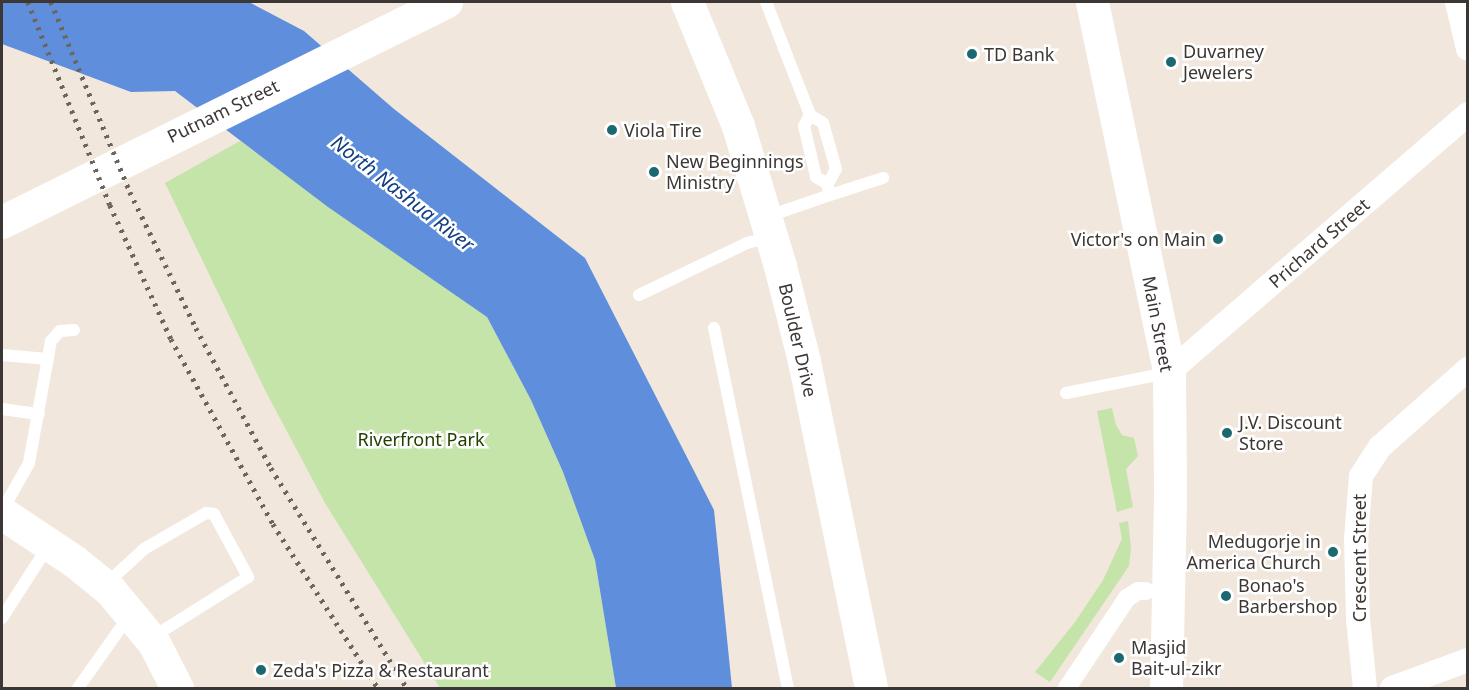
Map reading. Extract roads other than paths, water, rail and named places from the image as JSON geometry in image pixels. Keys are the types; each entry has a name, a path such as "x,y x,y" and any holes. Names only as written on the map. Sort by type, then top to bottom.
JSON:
{"main road":[{"name":"Putnam Street","path":"2,222 61,190 446,2"},
{"name":"Boulder Drive","path":"687,2 738,126 769,227 804,361 871,688"},
{"name":"Main Street","path":"1092,2 1169,372 1170,499 1166,688"},
{"path":"2,512 105,586 131,613 150,638 177,688"}],"street":[{"path":"1457,2 1467,49"},
{"name":"Prichard Street","path":"1169,372 1467,114"},
{"name":"Crescent Street","path":"1365,688 1358,619 1356,550 1361,476 1380,447 1467,369"},
{"path":"1067,688 1127,598 1138,591 1146,591"},
{"path":"1392,688 1467,660"}],"lane":[{"path":"766,2 810,116 823,123 836,169 829,190"},
{"path":"810,116 804,126 816,177 829,190"},
{"path":"639,295 747,243 829,190 882,178"},
{"path":"714,328 788,688"},
{"path":"2,512 29,463 51,341 55,334 74,330"},
{"path":"2,356 48,358"},
{"path":"1066,393 1169,372"},
{"path":"2,409 39,414"},
{"path":"105,586 144,549 206,513 214,514 248,577 150,638"},
{"path":"2,618 49,544"},
{"path":"78,688 131,613"}],"water":[{"name":"North Nashua River","path":"2,2 249,2 304,31 394,109 585,258 714,510 732,688 616,688 595,560 563,472 531,400 487,317 328,207 175,91 131,92 2,44"}],"railway":[{"path":"28,2 110,205 171,339 273,524 378,688"},
{"path":"51,2 130,192 196,328 271,468 407,688"}],"place":[{"name":"TD Bank","path":"972,54"},
{"name":"Duvarney Jewelers","path":"1171,62"},
{"name":"Viola Tire","path":"612,130"},
{"name":"New Beginnings Ministry","path":"654,172"},
{"name":"Victor's on Main","path":"1218,239"},
{"name":"J.V. Discount Store","path":"1227,433"},
{"name":"Medugorje in America Church","path":"1333,552"},
{"name":"Bonao's Barbershop","path":"1226,596"},
{"name":"Masjid Bait-ul-zikr","path":"1119,658"},
{"name":"Zeda's Pizza & Restaurant","path":"261,670"}],"park label":[{"name":"Riverfront Park","path":"421,439"}]}
